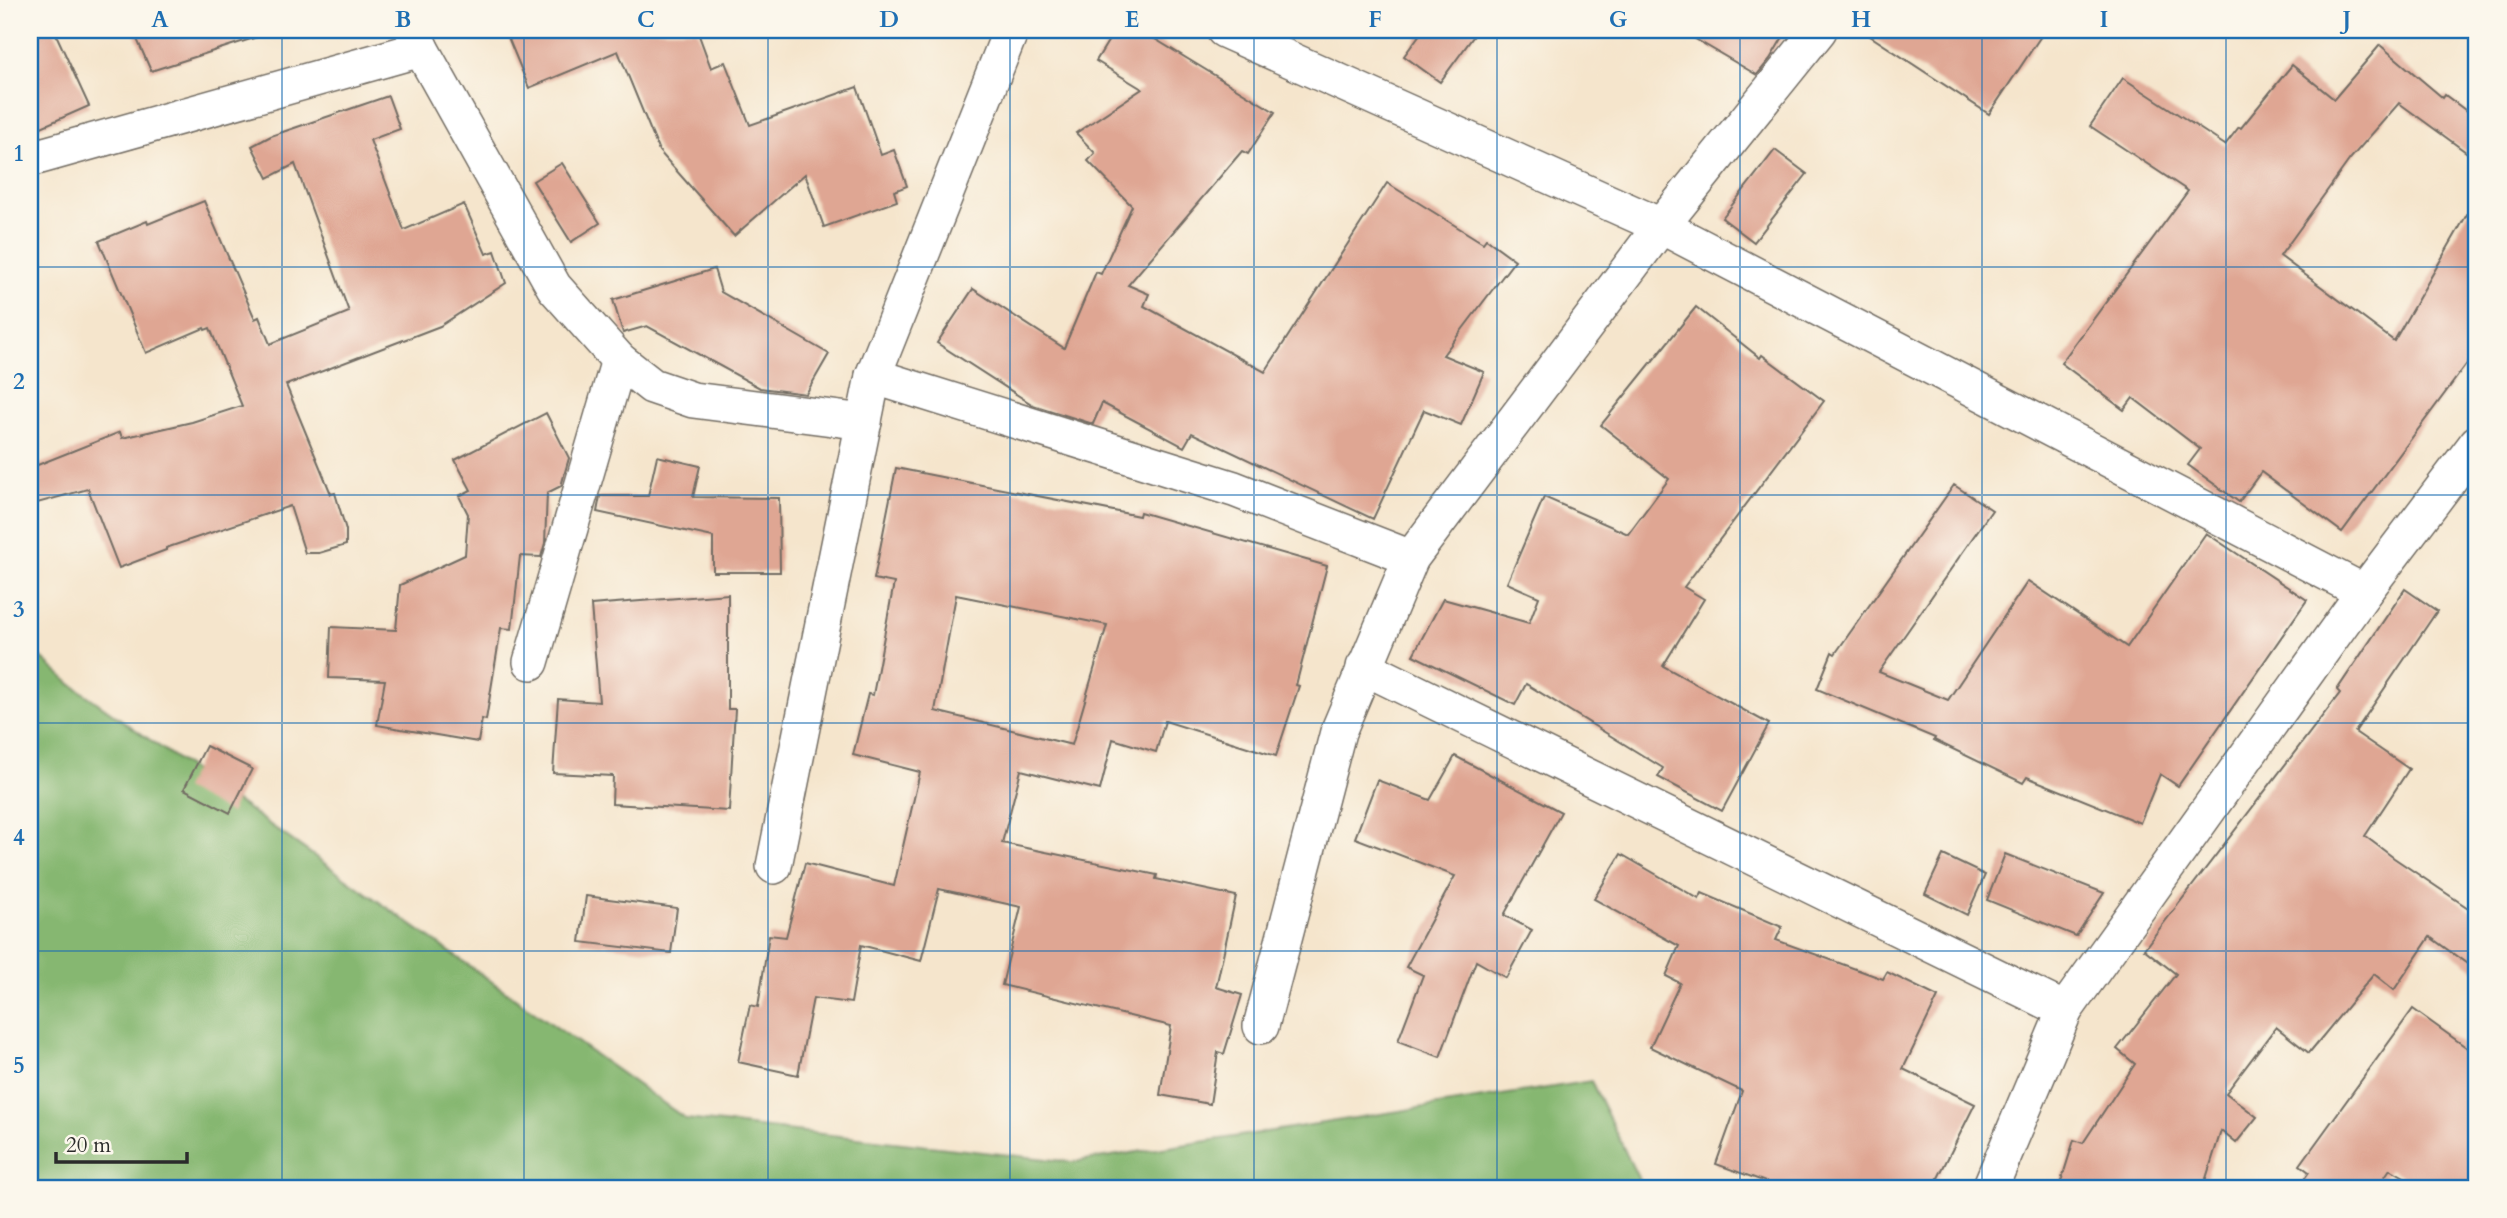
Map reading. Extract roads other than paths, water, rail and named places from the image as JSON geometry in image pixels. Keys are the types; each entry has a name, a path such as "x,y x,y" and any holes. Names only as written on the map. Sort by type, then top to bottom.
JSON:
{"street":[{"path":"774,866 873,376 1011,30"},
{"path":"1224,30 1661,226 2364,592"},
{"path":"1261,1026 1338,732 1412,558 1661,226 1819,30"},
{"path":"30,159 417,39 554,287 619,360 652,386 693,400 864,422"},
{"path":"530,662 619,360"},
{"path":"873,376 1234,489 1412,558"},
{"path":"1990,1188 2065,1010 2364,592 2477,443"},
{"path":"1364,667 2065,1010"}]}
